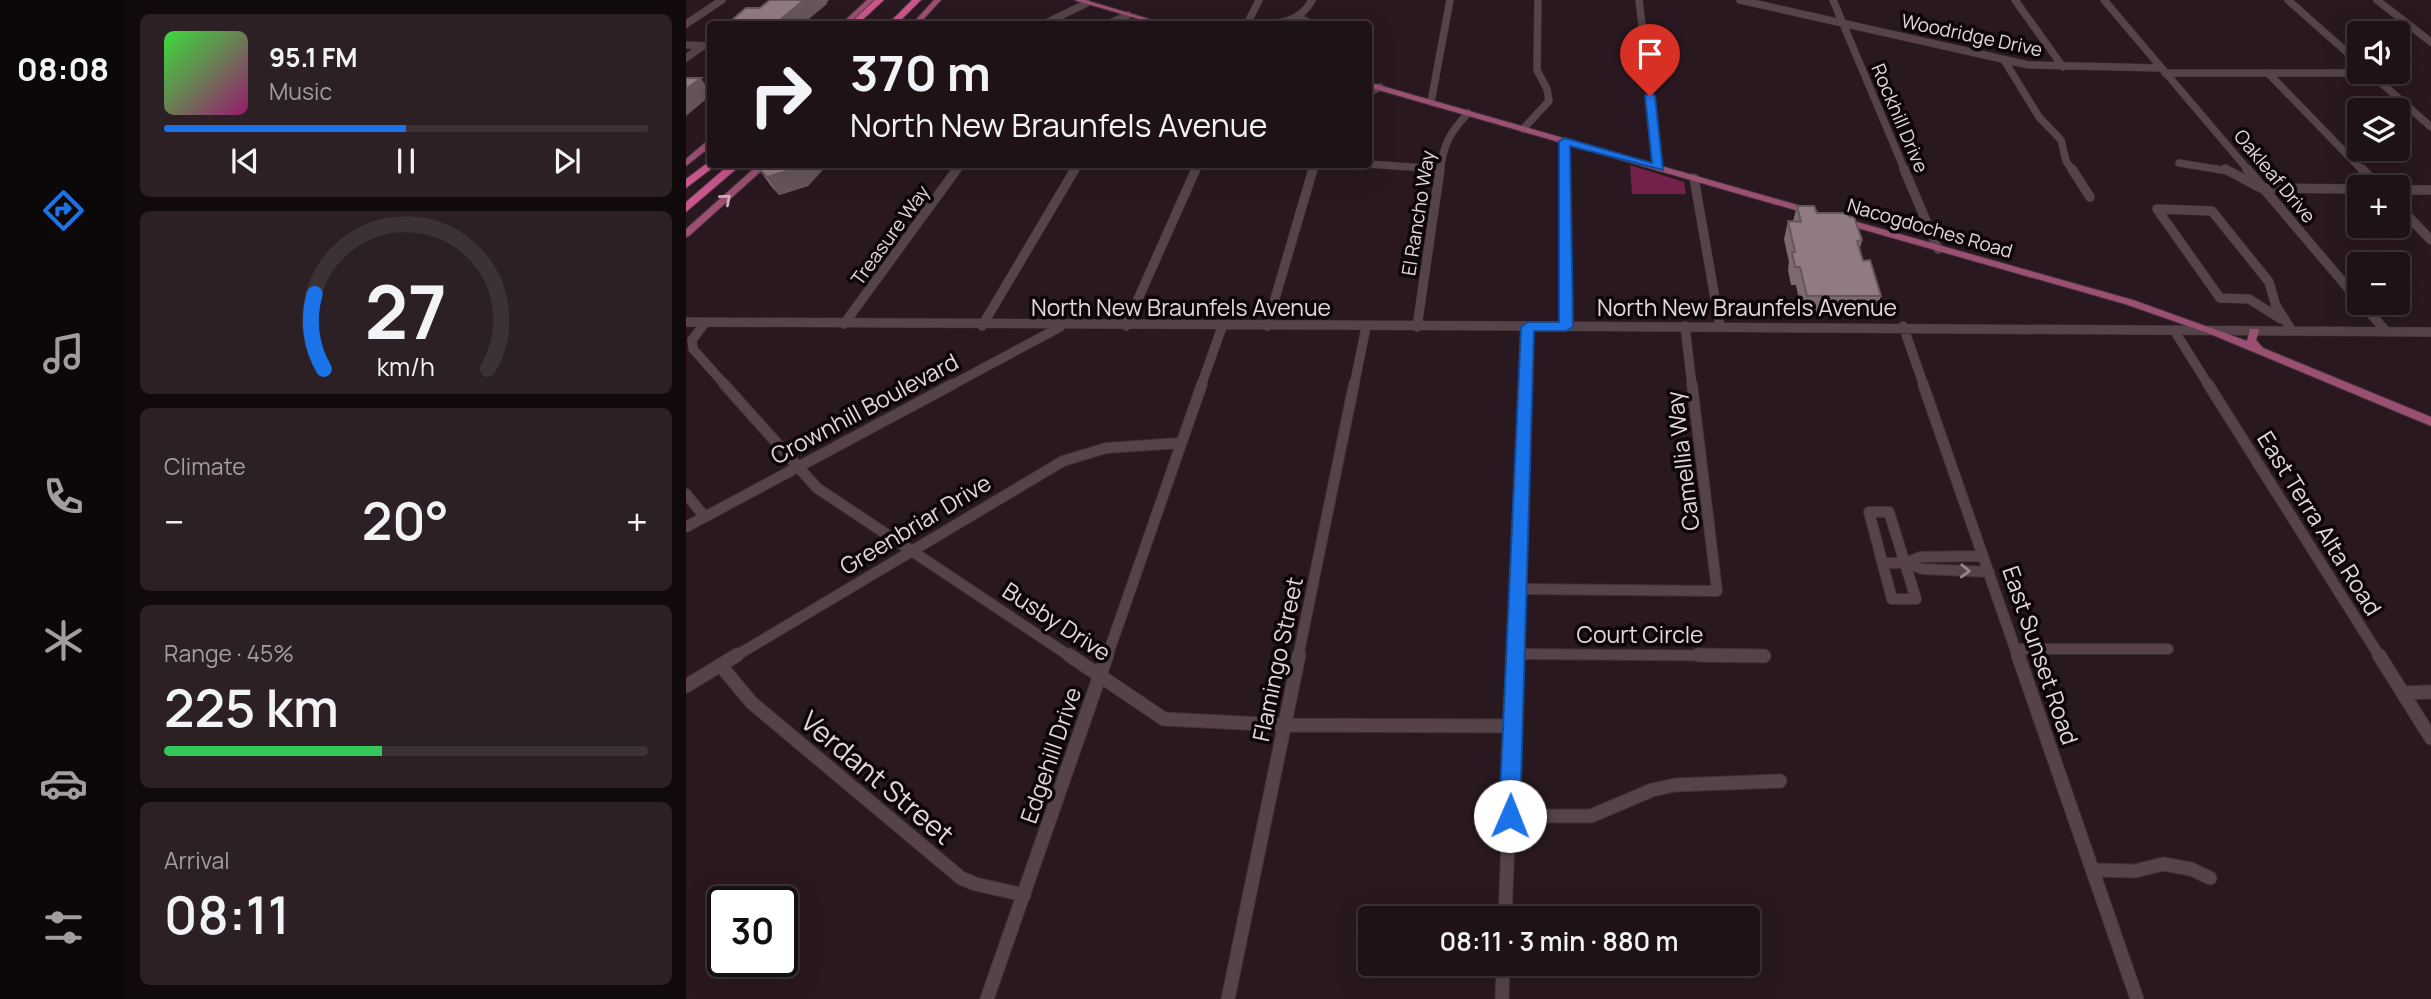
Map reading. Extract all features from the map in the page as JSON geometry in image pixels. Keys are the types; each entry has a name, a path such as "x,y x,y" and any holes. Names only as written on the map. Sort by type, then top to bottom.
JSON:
{"highway":[{"path":"856,21 880,0"},
{"path":"871,21 893,0"},
{"path":"895,21 916,0"},
{"path":"686,185 707,167"},
{"path":"686,208 732,168"}],"main road":[{"path":"847,21 871,0"},
{"path":"918,21 938,0"},
{"path":"1077,0 1151,21"},
{"name":"Nacogdoches Road","path":"1372,85 1820,215"},
{"path":"686,163 707,146"},
{"path":"686,234 760,168"},
{"name":"Nacogdoches Road","path":"1832,218 2129,302 2212,331 2431,422"},
{"path":"2254,331 2251,340 2259,351"}],"street":[{"path":"686,24 722,0"},
{"path":"1248,21 1259,0"},
{"path":"1287,21 1299,18 1308,11 1312,0"},
{"path":"1430,102 1450,0"},
{"path":"1523,129 1549,101 1547,89 1537,70 1538,0"},
{"path":"1639,0 1659,168"},
{"name":"Woodridge Drive","path":"1740,0 2029,65 2268,73 2347,72"},
{"name":"Rockhill Drive","path":"1833,0 1938,249"},
{"path":"2015,0 2063,67"},
{"name":"Oakleaf Drive","path":"2104,0 2347,287"},
{"path":"2288,0 2347,53"},
{"path":"2377,0 2431,42"},
{"path":"1050,21 1087,3"},
{"path":"1115,21 1128,15"},
{"path":"1299,18 1306,21"},
{"path":"686,45 707,46"},
{"path":"686,58 707,46"},
{"path":"2004,60 2039,117 2058,135 2066,160 2090,197"},
{"path":"2268,73 2367,175"},
{"path":"2383,84 2431,127"},
{"path":"1372,91 1380,87"},
{"name":"El Rancho Way","path":"1417,327 1445,141 1468,113"},
{"path":"1565,141 1566,327"},
{"path":"2179,163 2224,169 2261,188 2347,189"},
{"path":"1372,164 1439,169"},
{"name":"Treasure Way","path":"844,324 958,168"},
{"path":"982,326 1076,168"},
{"path":"1126,326 1196,168"},
{"path":"1267,326 1314,168"},
{"path":"1694,178 1720,327"},
{"path":"2410,190 2431,190"},
{"path":"2284,321 2249,299 2220,298 2157,209 2212,211 2269,282 2272,299 2292,331"},
{"path":"2410,218 2431,240"},
{"name":"Oakleaf Drive","path":"2372,315 2387,332"},
{"name":"North New Braunfels Avenue","path":"686,322 1222,327 1903,326 2431,332"},
{"name":"Busby Drive","path":"705,323 692,340 693,349 817,488 1164,719 1284,725 1512,726"},
{"name":"Crownhill Boulevard","path":"686,527 1062,326"},
{"name":"Camellia Way","path":"1518,589 1717,591 1685,326"},
{"name":"East Sunset Road","path":"1903,326 2137,999"},
{"name":"Edgehill Drive","path":"987,999 1222,327"},
{"name":"Flamingo Street","path":"1228,999 1366,327"},
{"path":"1506,906 1528,327"},
{"name":"East Terra Alta Road","path":"2174,330 2431,738"},
{"name":"Greenbriar Drive","path":"686,686 1047,470 1083,452 1111,446 1180,443"},
{"path":"686,495 705,517"},
{"path":"1869,512 1889,512 1916,599 1892,599 1874,533 1869,512"},
{"path":"1874,533 1896,532"},
{"path":"1906,563 1920,557 1983,556"},
{"path":"1938,557 1941,570"},
{"path":"1883,563 1906,563 1923,569 1989,572"},
{"path":"2016,649 2168,649"},
{"name":"Court Circle","path":"1516,654 1764,656"},
{"name":"Verdant Street","path":"720,665 752,704 961,878 975,884 1024,895"},
{"path":"2403,693 2431,692"},
{"path":"1510,816 1591,816 1602,814 1658,788 1780,781"},
{"path":"2093,870 2135,871 2163,864 2191,869 2210,878"},
{"path":"1502,999 1503,976"}],"shaded area":[{"path":"1630,165 1684,182 1686,194 1632,194"}],"building":[{"path":"770,0 804,0 779,21 731,21 746,8 760,8"},
{"path":"686,78 701,78 686,89"},
{"path":"758,168 797,168 767,177"},
{"path":"1797,206 1814,206 1817,213 1848,213 1850,217 1854,217 1862,240 1857,241 1863,261 1870,260 1881,296 1807,296 1800,267 1795,267 1792,252 1795,252 1788,221 1801,222"}],"route":[{"path":"1510,816 1528,327 1566,327 1565,141 1659,168 1650,96"}]}
